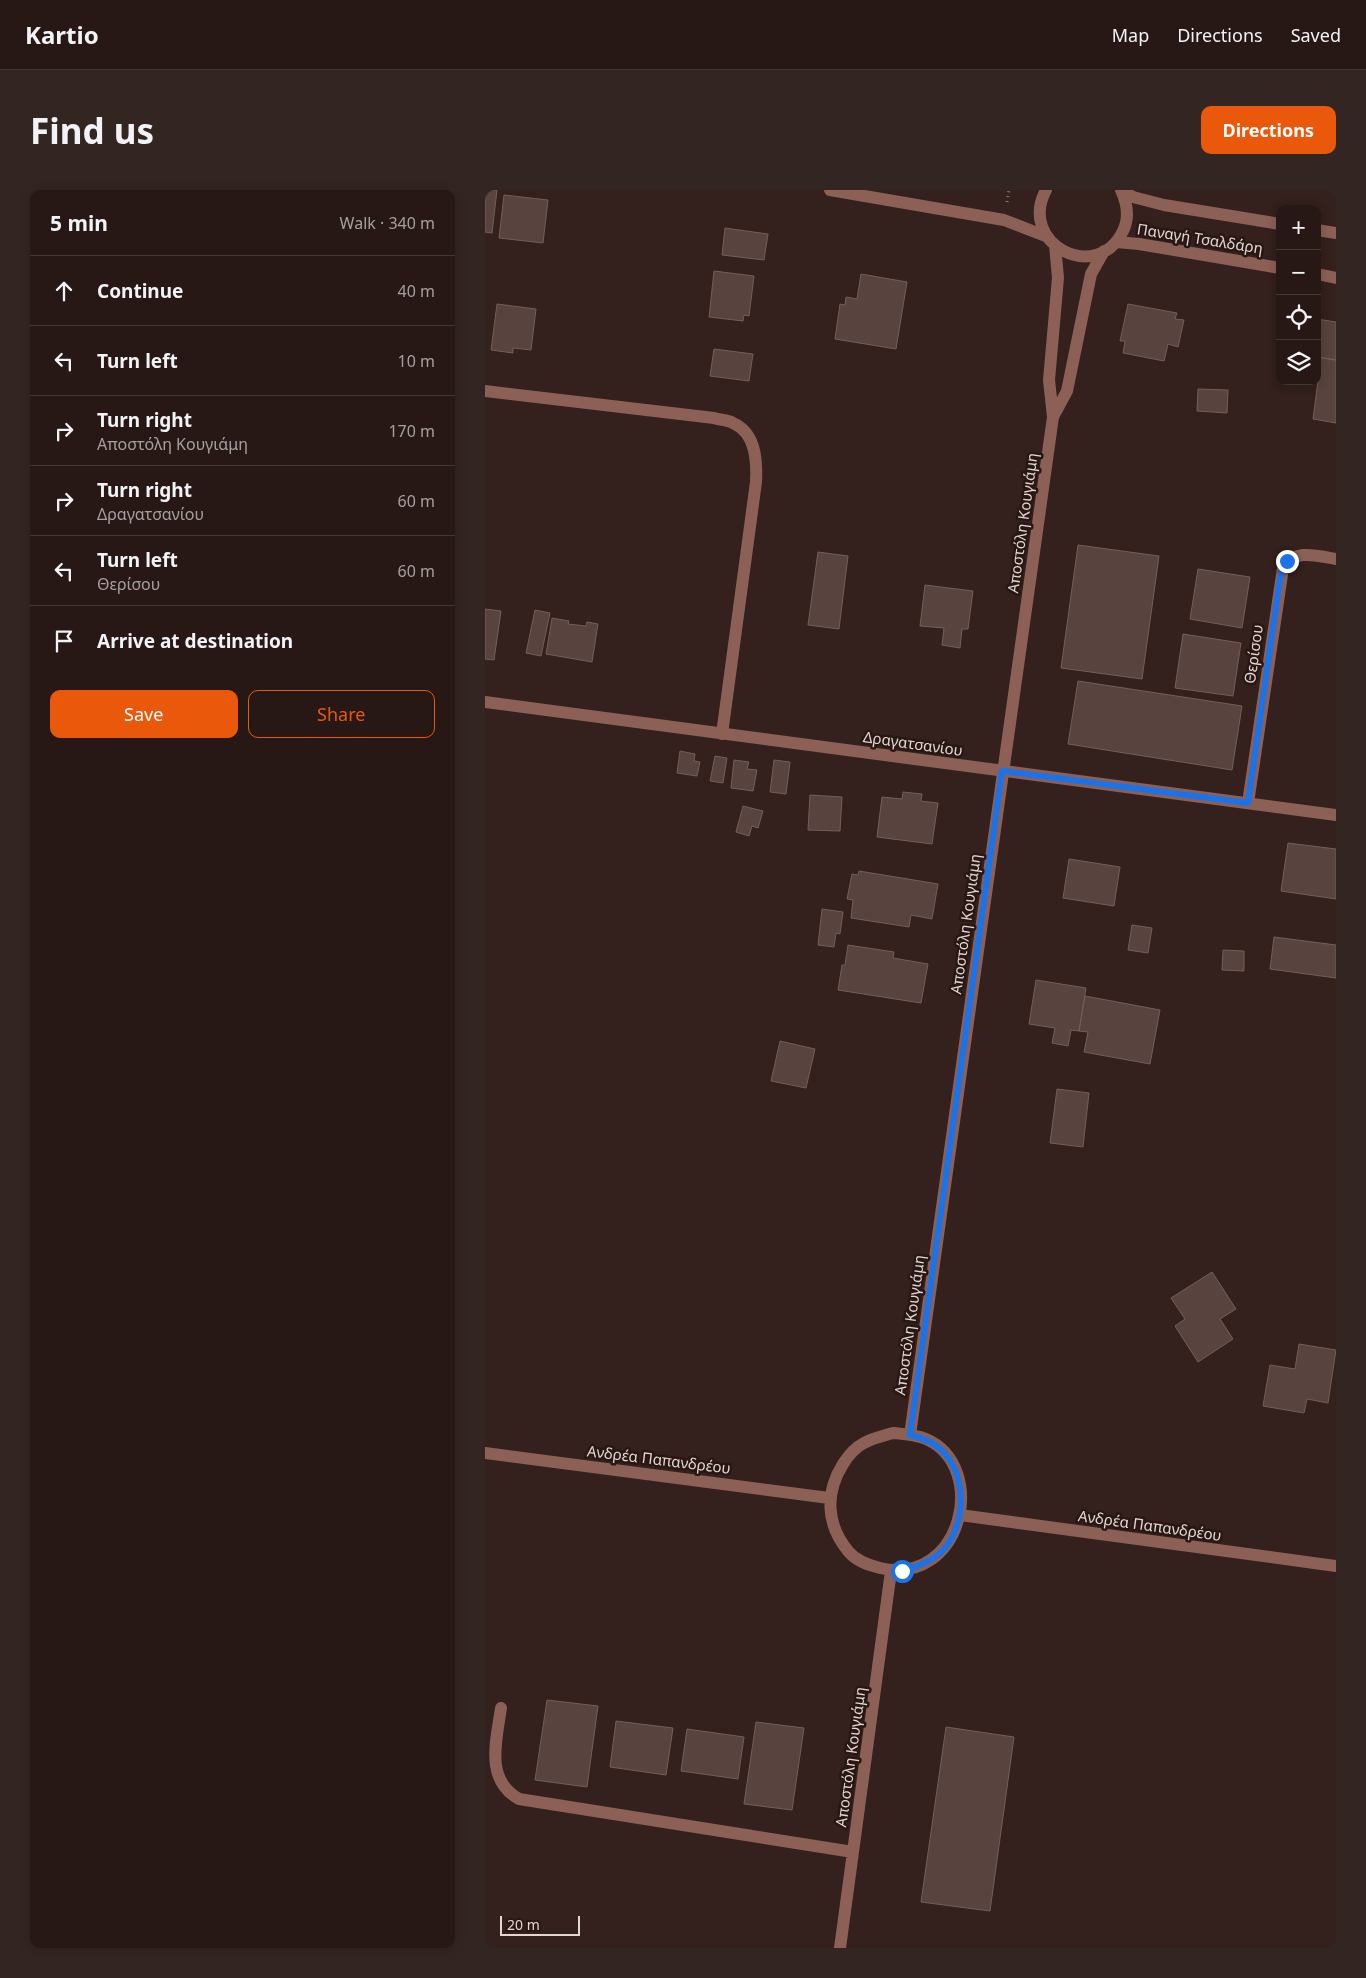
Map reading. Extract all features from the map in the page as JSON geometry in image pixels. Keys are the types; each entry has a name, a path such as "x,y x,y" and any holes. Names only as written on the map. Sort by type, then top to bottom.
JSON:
{"street":[{"path":"830,190 1004,220 1051,241 1063,251 1079,256 1095,255 1116,242 1125,226 1127,217 1125,198 1121,190"},
{"name":"Αποστόλη Κουγιάμη","path":"910,1435 1053,417 1049,380 1058,278 1051,241 1042,226 1040,213 1046,190"},
{"name":"Παναγή Τσαλδάρη","path":"1121,190 1133,197 1164,205 1276,223"},
{"path":"1321,231 1336,233"},
{"name":"Παναγή Τσαλδάρη","path":"1116,242 1139,244 1276,267"},
{"name":"Αποστόλη Κουγιάμη","path":"1053,417 1067,391 1091,274 1104,251"},
{"path":"1321,275 1336,278"},
{"path":"485,391 714,418 734,423 747,433 754,446 757,468 756,482 722,734"},
{"name":"Θερίσου","path":"1248,803 1283,568 1287,561 1302,555 1336,559"},
{"name":"Δραγατσανίου","path":"485,702 1336,815"},
{"path":"893,1433 910,1435 927,1439 947,1456 959,1484 960,1516 949,1542 941,1553 917,1567 891,1571 863,1563 850,1554 841,1542 833,1525 829,1512 829,1498 838,1472 850,1455 863,1443 893,1433"},
{"name":"Ανδρέα Παπανδρέου","path":"485,1453 829,1498"},
{"name":"Ανδρέα Παπανδρέου","path":"960,1516 1336,1566"},
{"name":"Αποστόλη Κουγιάμη","path":"840,1948 891,1571"},
{"path":"501,1708 493,1764 495,1776 509,1794 519,1799 853,1852"}],"building":[{"path":"485,190 497,190 492,233 485,232"},
{"path":"504,195 548,200 543,243 499,238"},
{"path":"725,228 768,234 764,260 722,255"},
{"path":"714,271 754,276 749,316 744,315 743,321 709,317"},
{"path":"861,274 907,282 896,349 835,339 840,304 845,305 846,297 857,299"},
{"path":"497,304 536,309 531,350 513,348 513,353 491,350"},
{"path":"1128,304 1177,313 1175,319 1184,320 1178,347 1168,344 1164,361 1123,353 1125,341 1120,341"},
{"path":"1321,320 1336,322 1336,360 1321,358"},
{"path":"714,349 753,354 749,381 710,376"},
{"path":"1321,358 1336,360 1336,423 1313,419 1317,385 1321,385"},
{"path":"1198,389 1228,390 1227,413 1197,411"},
{"path":"1078,545 1159,556 1142,679 1061,668"},
{"path":"818,552 848,556 839,629 808,625"},
{"path":"1198,569 1250,577 1242,628 1190,619"},
{"path":"925,585 973,591 968,629 962,629 960,648 942,645 944,628 920,626"},
{"path":"485,609 501,611 494,660 485,659"},
{"path":"535,610 550,613 541,656 526,653"},
{"path":"552,618 569,621 568,624 586,626 587,622 598,624 592,662 546,654"},
{"path":"1183,634 1241,643 1233,696 1175,688"},
{"path":"1078,681 1242,706 1232,770 1068,744"},
{"path":"680,751 695,754 694,761 700,762 697,776 677,773"},
{"path":"715,756 727,758 723,783 710,781"},
{"path":"734,760 749,762 747,769 757,770 753,791 731,788"},
{"path":"774,760 790,762 786,794 770,792"},
{"path":"903,792 922,794 921,801 938,803 932,844 877,837 882,797 902,799"},
{"path":"810,795 842,797 840,831 808,830"},
{"path":"743,806 763,811 758,828 752,826 749,836 736,832"},
{"path":"1288,843 1336,849 1336,899 1281,891"},
{"path":"1069,859 1120,867 1114,906 1063,898"},
{"path":"859,871 938,884 932,919 911,915 909,927 851,918 853,900 847,899 852,874 858,875"},
{"path":"822,909 843,912 840,934 836,933 834,947 818,945"},
{"path":"1132,925 1152,928 1148,953 1128,950"},
{"path":"1274,937 1336,945 1336,978 1270,969"},
{"path":"848,945 894,952 893,958 928,964 921,1003 838,990 842,965 845,965"},
{"path":"1223,950 1244,951 1244,971 1222,970"},
{"path":"1036,980 1086,988 1079,1031 1071,1030 1068,1046 1052,1043 1055,1028 1029,1024"},
{"path":"1085,996 1160,1010 1150,1064 1084,1052 1088,1032 1079,1031"},
{"path":"780,1041 815,1049 806,1088 771,1081"},
{"path":"1057,1089 1089,1093 1083,1147 1050,1143"},
{"path":"1212,1272 1236,1309 1220,1319 1233,1339 1198,1362 1175,1326 1185,1319 1171,1298"},
{"path":"1299,1344 1336,1350 1328,1403 1307,1399 1304,1413 1263,1406 1270,1365 1295,1369"},
{"path":"547,1700 598,1706 587,1787 535,1780"},
{"path":"616,1721 673,1728 666,1775 610,1767"},
{"path":"756,1722 804,1728 792,1810 744,1804"},
{"path":"946,1727 1014,1737 990,1911 921,1902"},
{"path":"687,1729 744,1737 738,1779 681,1771"}],"route":[{"path":"902,1571 917,1567 941,1553 949,1542 960,1516 959,1484 954,1468 947,1456 927,1439 910,1435 1002,771 1248,803 1280,579 1287,561"}]}
